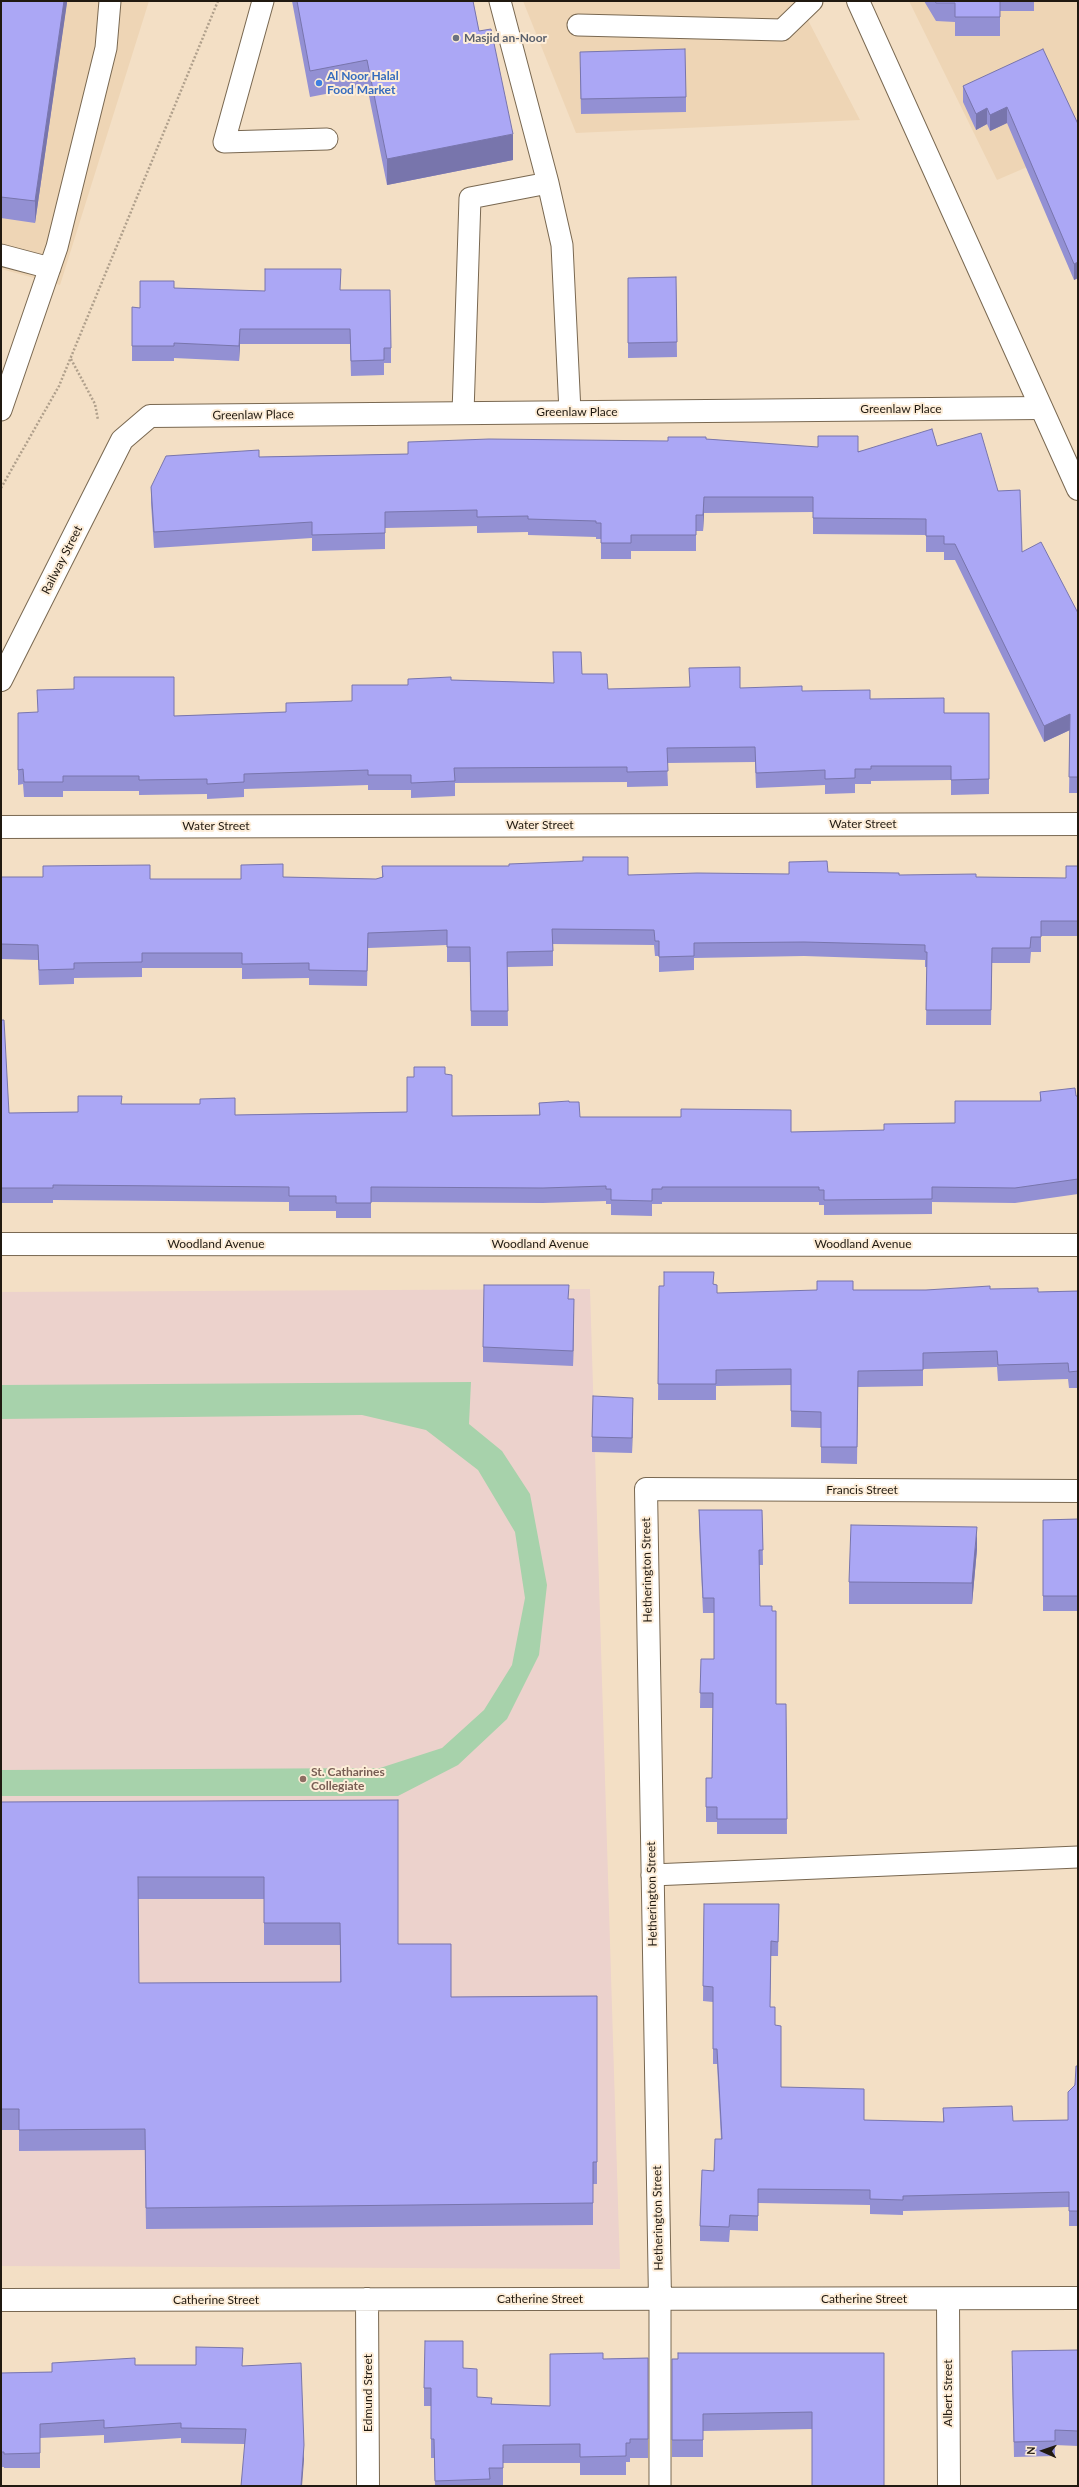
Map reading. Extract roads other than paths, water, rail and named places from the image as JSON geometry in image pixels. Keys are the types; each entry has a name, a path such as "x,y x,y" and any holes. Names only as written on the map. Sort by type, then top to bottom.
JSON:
{"street":[{"path":"858,1 1078,489"},
{"name":"Greenlaw Place","path":"122,440 150,416 1041,408"},
{"name":"Railway Street","path":"1,680 122,440"},
{"name":"Water Street","path":"1,827 1078,824"},
{"name":"Woodland Avenue","path":"1,1244 1078,1245"},
{"name":"Francis Street","path":"646,1489 1078,1491"},
{"name":"Hetherington Street","path":"646,1489 660,2299"},
{"name":"Catherine Street","path":"1,2300 948,2300 1078,2298"},
{"name":"Edmund Street","path":"367,2299 368,2486"},
{"name":"Albert Street","path":"948,2300 949,2486"}],"lane":[{"path":"1,410 50,268 106,48 110,1"},
{"path":"264,1 224,142 327,140"},
{"path":"500,1 548,183 562,246 570,412"},
{"path":"578,25 782,30 812,1"},
{"path":"463,413 470,198 548,183"},
{"path":"1,255 50,268"},
{"path":"652,1875 1078,1857"},
{"path":"660,2299 660,2486"}],"place":[{"name":"Masjid an-Noor","path":"456,38"},
{"name":"Al Noor Halal Food Market","path":"319,83"},
{"name":"St. Catharines Collegiate","path":"303,1779"}]}
